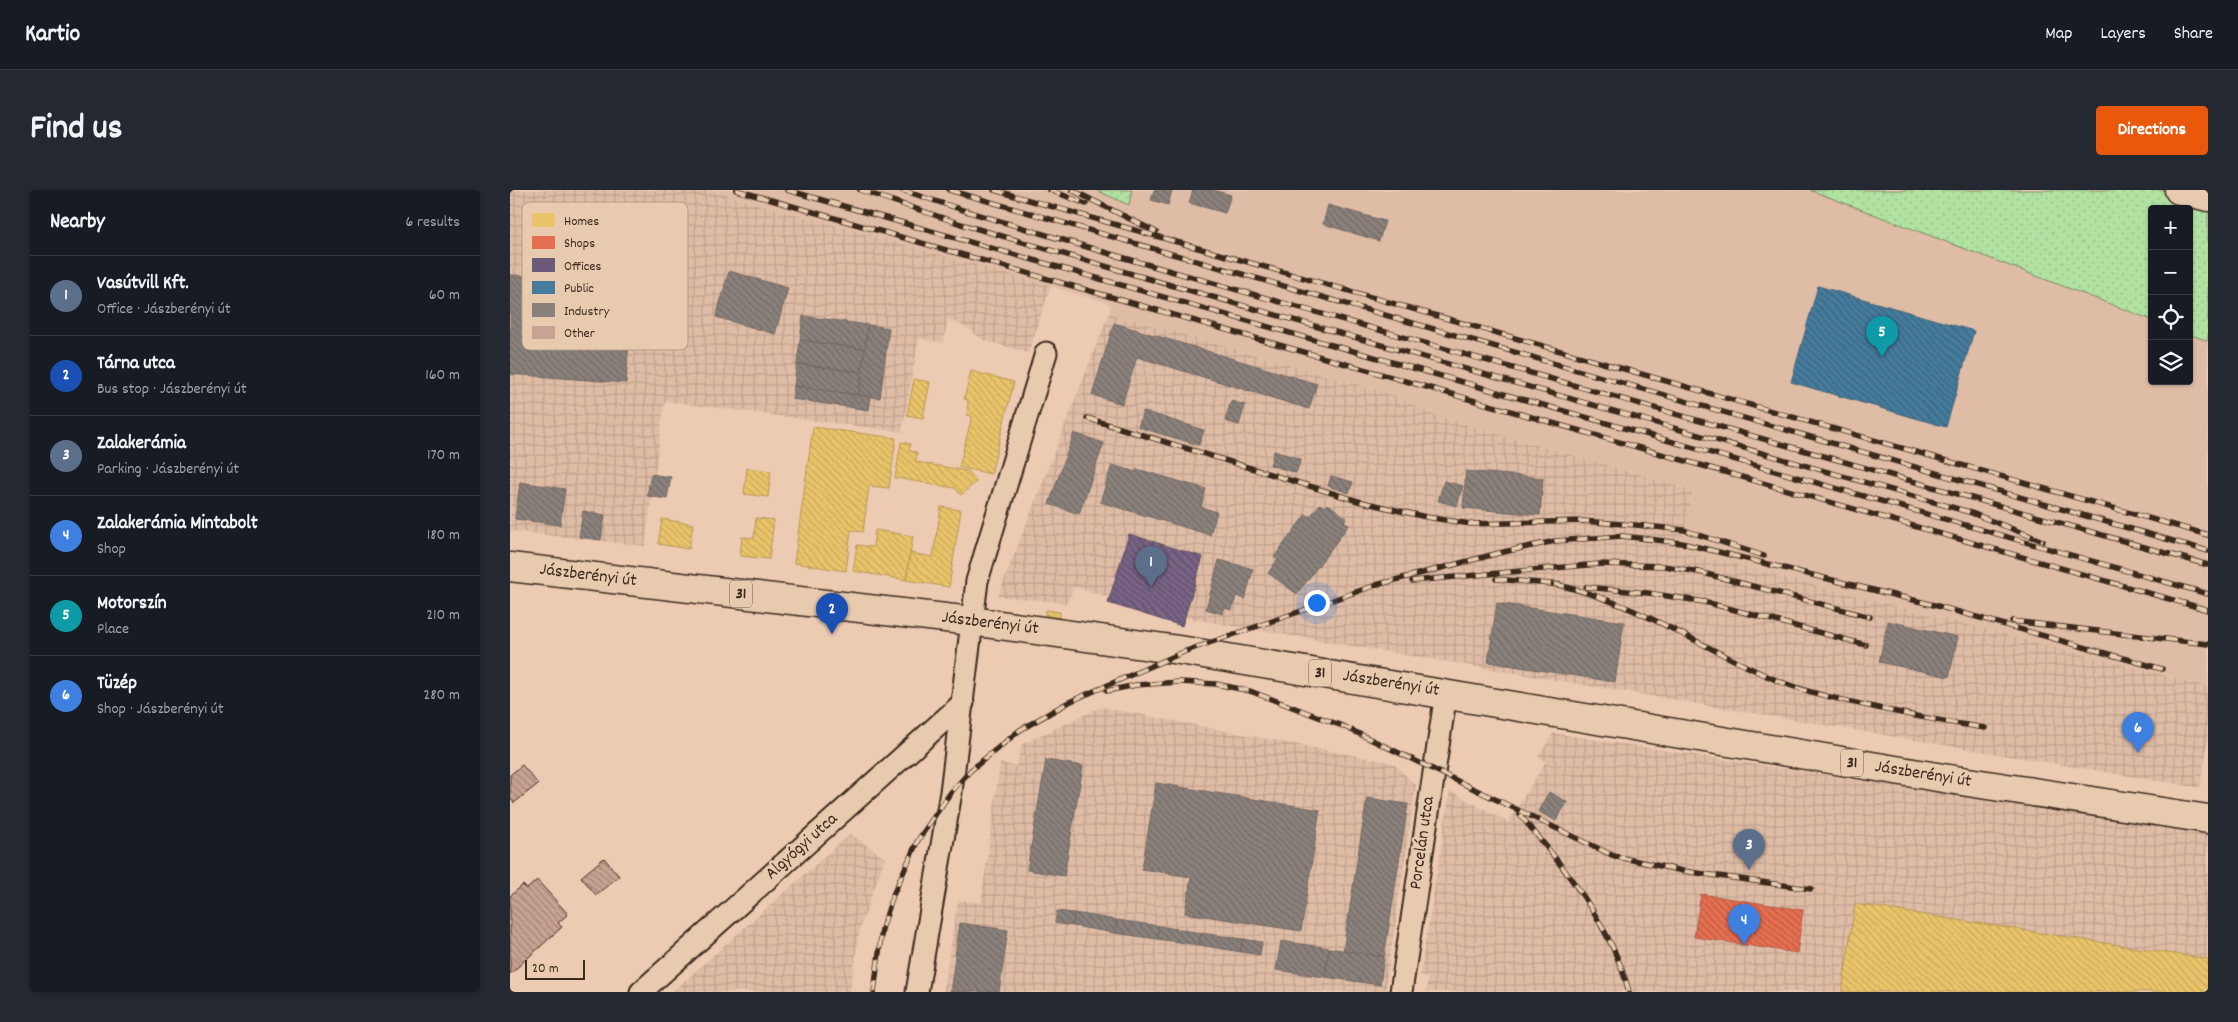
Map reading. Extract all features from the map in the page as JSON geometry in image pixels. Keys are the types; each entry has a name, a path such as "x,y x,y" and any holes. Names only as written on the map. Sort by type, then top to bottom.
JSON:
{"main road":[{"path":"2179,190 2208,197"},
{"name":"Jászberényi út","path":"510,567 971,621 1186,651 1446,693 1551,714 2208,819"}],"street":[{"path":"917,992 951,792 977,581 1046,353"},
{"name":"Porcelán utca","path":"1401,992 1446,693"},
{"name":"Algyógyi utca","path":"641,992 963,703"}],"shaded area":[{"path":"510,190 710,190 1051,286 1028,353 983,340 969,329 948,319 943,343 919,338 902,432 665,401 645,546 510,531"},
{"path":"710,190 1044,190 1053,193 1051,190 1096,190 1128,205 1132,190 1810,190 2148,318 2148,385 2193,385 2193,335 2208,341 2208,687 1680,550 1693,490 1436,416 1396,396 1109,313 1111,305"},
{"path":"1109,313 1396,396 1436,416 1693,490 1680,550 2208,687 2208,740 2200,788 1179,617 1074,587 1067,603 998,596"},
{"path":"1101,707 1393,763 1416,785 1385,992 943,992 958,900 981,903 1000,763 1016,766 1022,744"},
{"path":"1553,733 2208,834 2208,992 1426,992 1428,977 1420,975 1450,791 1508,822 1546,761 1538,757"},
{"path":"850,834 885,858 860,928 850,992 672,992"}],"green space":[{"path":"1096,190 1132,190 1129,205"},
{"path":"1810,190 2185,190 2208,196 2208,341 2193,335 2193,205 2148,205 2148,318"}],"building: Homes":[{"path":"971,371 1014,382 991,474 959,467 972,416 967,415 968,400 964,399"},
{"path":"914,379 930,382 923,418 907,415"},
{"path":"813,427 896,438 889,488 869,486 863,532 851,530 846,571 794,563"},
{"path":"901,442 911,444 909,451 917,452 916,462 968,471 977,481 961,495 955,488 895,478"},
{"path":"747,468 771,471 768,497 744,494"},
{"path":"941,507 961,510 949,587 906,580 910,553 933,557"},
{"path":"756,518 774,520 769,559 740,556 742,537 754,538"},
{"path":"662,519 693,524 689,549 658,544"},
{"path":"875,530 913,536 906,580 853,571 857,545 873,547"},
{"path":"1046,610 1060,612 1059,618 1045,615"},
{"path":"1855,904 2208,959 2208,992 1842,992"}],"building: Shops":[{"path":"1701,894 1803,910 1797,953 1694,937"}],"building: Offices":[{"path":"1129,534 1203,557 1182,626 1108,603"}],"building: Public":[{"path":"1818,286 1974,331 1946,427 1791,382"}],"building: Industry":[{"path":"1154,190 1172,190 1168,205 1151,200"},
{"path":"1193,190 1213,190 1231,195 1225,213 1189,203"},
{"path":"1328,205 1385,221 1379,241 1323,224"},
{"path":"729,271 788,288 775,334 716,317"},
{"path":"510,275 522,276 522,350 628,350 626,383 510,374"},
{"path":"803,316 868,325 865,349 800,340"},
{"path":"1114,323 1317,384 1309,409 1137,357 1122,404 1092,395"},
{"path":"868,325 889,328 880,398 859,395"},
{"path":"800,340 865,349 861,372 797,364"},
{"path":"797,364 861,372 859,395 794,386"},
{"path":"794,386 871,397 869,410 792,399"},
{"path":"1231,401 1245,405 1239,425 1225,421"},
{"path":"1143,411 1204,430 1199,445 1138,427"},
{"path":"1074,433 1104,443 1079,514 1049,504"},
{"path":"1274,451 1301,459 1296,473 1270,465"},
{"path":"1112,465 1136,472 1137,469 1206,489 1201,507 1217,512 1210,535 1100,502"},
{"path":"1466,471 1543,478 1540,515 1463,508"},
{"path":"651,474 671,477 667,499 647,496"},
{"path":"1331,476 1353,482 1349,493 1328,486"},
{"path":"1444,481 1463,486 1457,506 1438,501"},
{"path":"520,482 565,489 560,525 515,519"},
{"path":"1320,504 1325,507 1328,504 1347,518 1344,521 1349,525 1297,594 1268,573 1278,559 1274,557 1306,514 1310,517"},
{"path":"583,511 605,515 601,540 579,537"},
{"path":"1219,560 1253,569 1245,599 1236,596 1232,610 1224,608 1223,614 1206,609"},
{"path":"1497,603 1624,622 1615,682 1488,662"},
{"path":"1888,621 1958,637 1949,677 1879,662"},
{"path":"1046,760 1083,766 1064,876 1027,870"},
{"path":"1156,783 1320,810 1301,931 1185,913 1191,877 1142,869"},
{"path":"1549,792 1567,802 1556,821 1538,811"},
{"path":"1367,798 1408,804 1384,957 1343,951"},
{"path":"1057,911 1074,913 1073,926 1055,923"},
{"path":"1074,913 1117,920 1115,933 1073,926"},
{"path":"1117,920 1159,926 1157,939 1115,933"},
{"path":"960,923 1008,930 999,992 950,992"},
{"path":"1159,926 1201,933 1199,945 1157,939"},
{"path":"1201,933 1243,939 1241,952 1199,945"},
{"path":"1243,939 1262,942 1260,955 1241,952"},
{"path":"1281,941 1329,948 1325,977 1276,970"},
{"path":"1329,948 1384,957 1380,985 1325,977"}],"building: Other":[{"path":"522,765 538,784 514,803 510,798 510,775"},
{"path":"604,858 619,876 596,895 581,877"},
{"path":"537,880 568,914 558,923 562,927 510,974 510,896 523,885 527,889"}],"railway":[{"path":"736,190 2208,610"},
{"path":"787,190 2208,594"},
{"path":"860,190 961,224 1139,276 1969,512 2043,541"},
{"path":"902,190 1114,255 2208,565"},
{"path":"949,190 2208,551"},
{"path":"994,190 2208,535"},
{"path":"1050,190 1086,204"},
{"path":"1072,190 1156,232"},
{"path":"1087,418 1358,501 1426,517 1471,524 1582,521 1684,530 1764,556"},
{"path":"874,992 882,929 893,895 918,840 951,792 971,770 1020,730 1069,702 1186,651 1376,585 1499,553 1555,541 1622,536 1682,543 1934,605 2162,669"},
{"path":"1412,581 1599,564 1664,566 1699,572 1870,617"},
{"path":"1496,579 1561,585"},
{"path":"1554,584 1610,601 1637,612 1741,664 1796,688 1881,709 1985,728"},
{"path":"1586,587 1648,593 1705,602 1866,645"},
{"path":"2012,621 2208,644"},
{"path":"1107,691 1136,685 1180,682 1216,684 1250,691 1345,727 1614,856 1683,871 1811,889"},
{"path":"1520,815 1569,876 1599,921 1611,944 1629,992"}],"place":[{"name":"Motorszín","path":"1882,357"},
{"name":"Vasútvill Kft.","path":"1151,587"},
{"name":"Tárna utca","path":"832,634"},
{"name":"Tüzép","path":"2138,753"},
{"name":"Zalakerámia","path":"1749,870"},
{"name":"Zalakerámia Mintabolt","path":"1744,945"}]}
